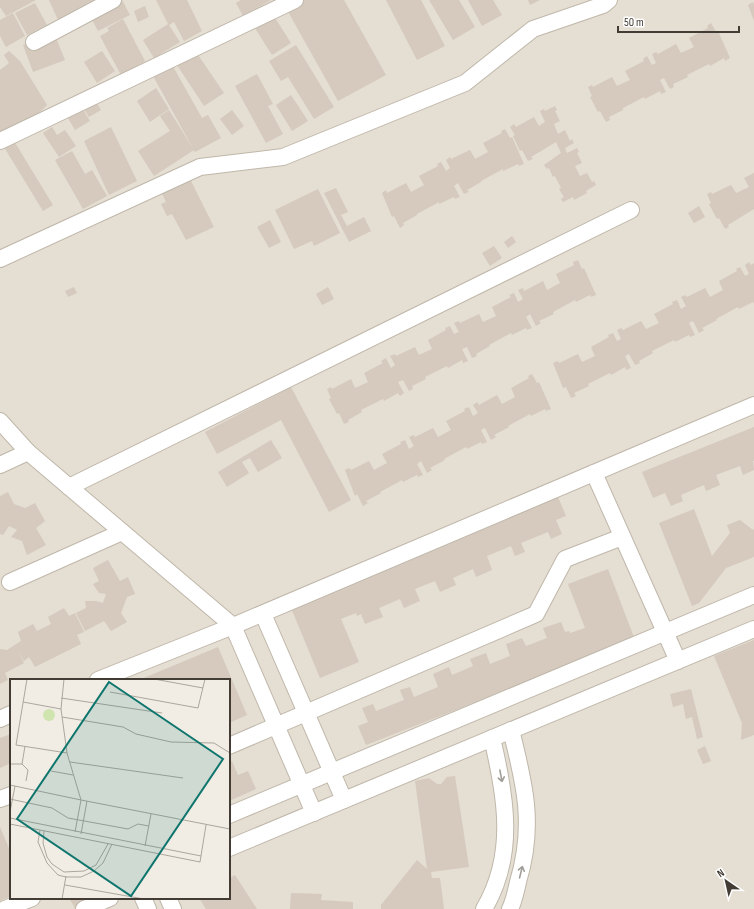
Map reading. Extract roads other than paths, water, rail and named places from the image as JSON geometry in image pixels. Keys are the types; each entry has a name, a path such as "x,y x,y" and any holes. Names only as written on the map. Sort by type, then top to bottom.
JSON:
{"street":[{"path":"34,42 113,0"},
{"path":"0,141 295,0"},
{"path":"0,259 200,167 283,157 465,83 533,29 603,5 609,0"},
{"path":"69,487 631,210"},
{"path":"100,679 263,614 754,405"},
{"path":"0,421 28,452 233,626 314,813"},
{"path":"0,465 28,452"},
{"path":"594,474 678,660"},
{"path":"10,582 122,532"},
{"path":"230,746 536,614 565,559 622,536"},
{"path":"230,815 754,595"},
{"path":"263,614 344,800"},
{"path":"230,848 754,629"},
{"path":"0,719 10,714"},
{"path":"510,909 522,870 527,841 527,803 511,730"},
{"path":"484,909 500,874 504,844 506,809 502,778 492,738"},
{"path":"0,799 10,795"},
{"path":"5,909 30,899"},
{"path":"84,909 108,899"},
{"path":"143,899 148,909"},
{"path":"168,899 172,909"}]}
